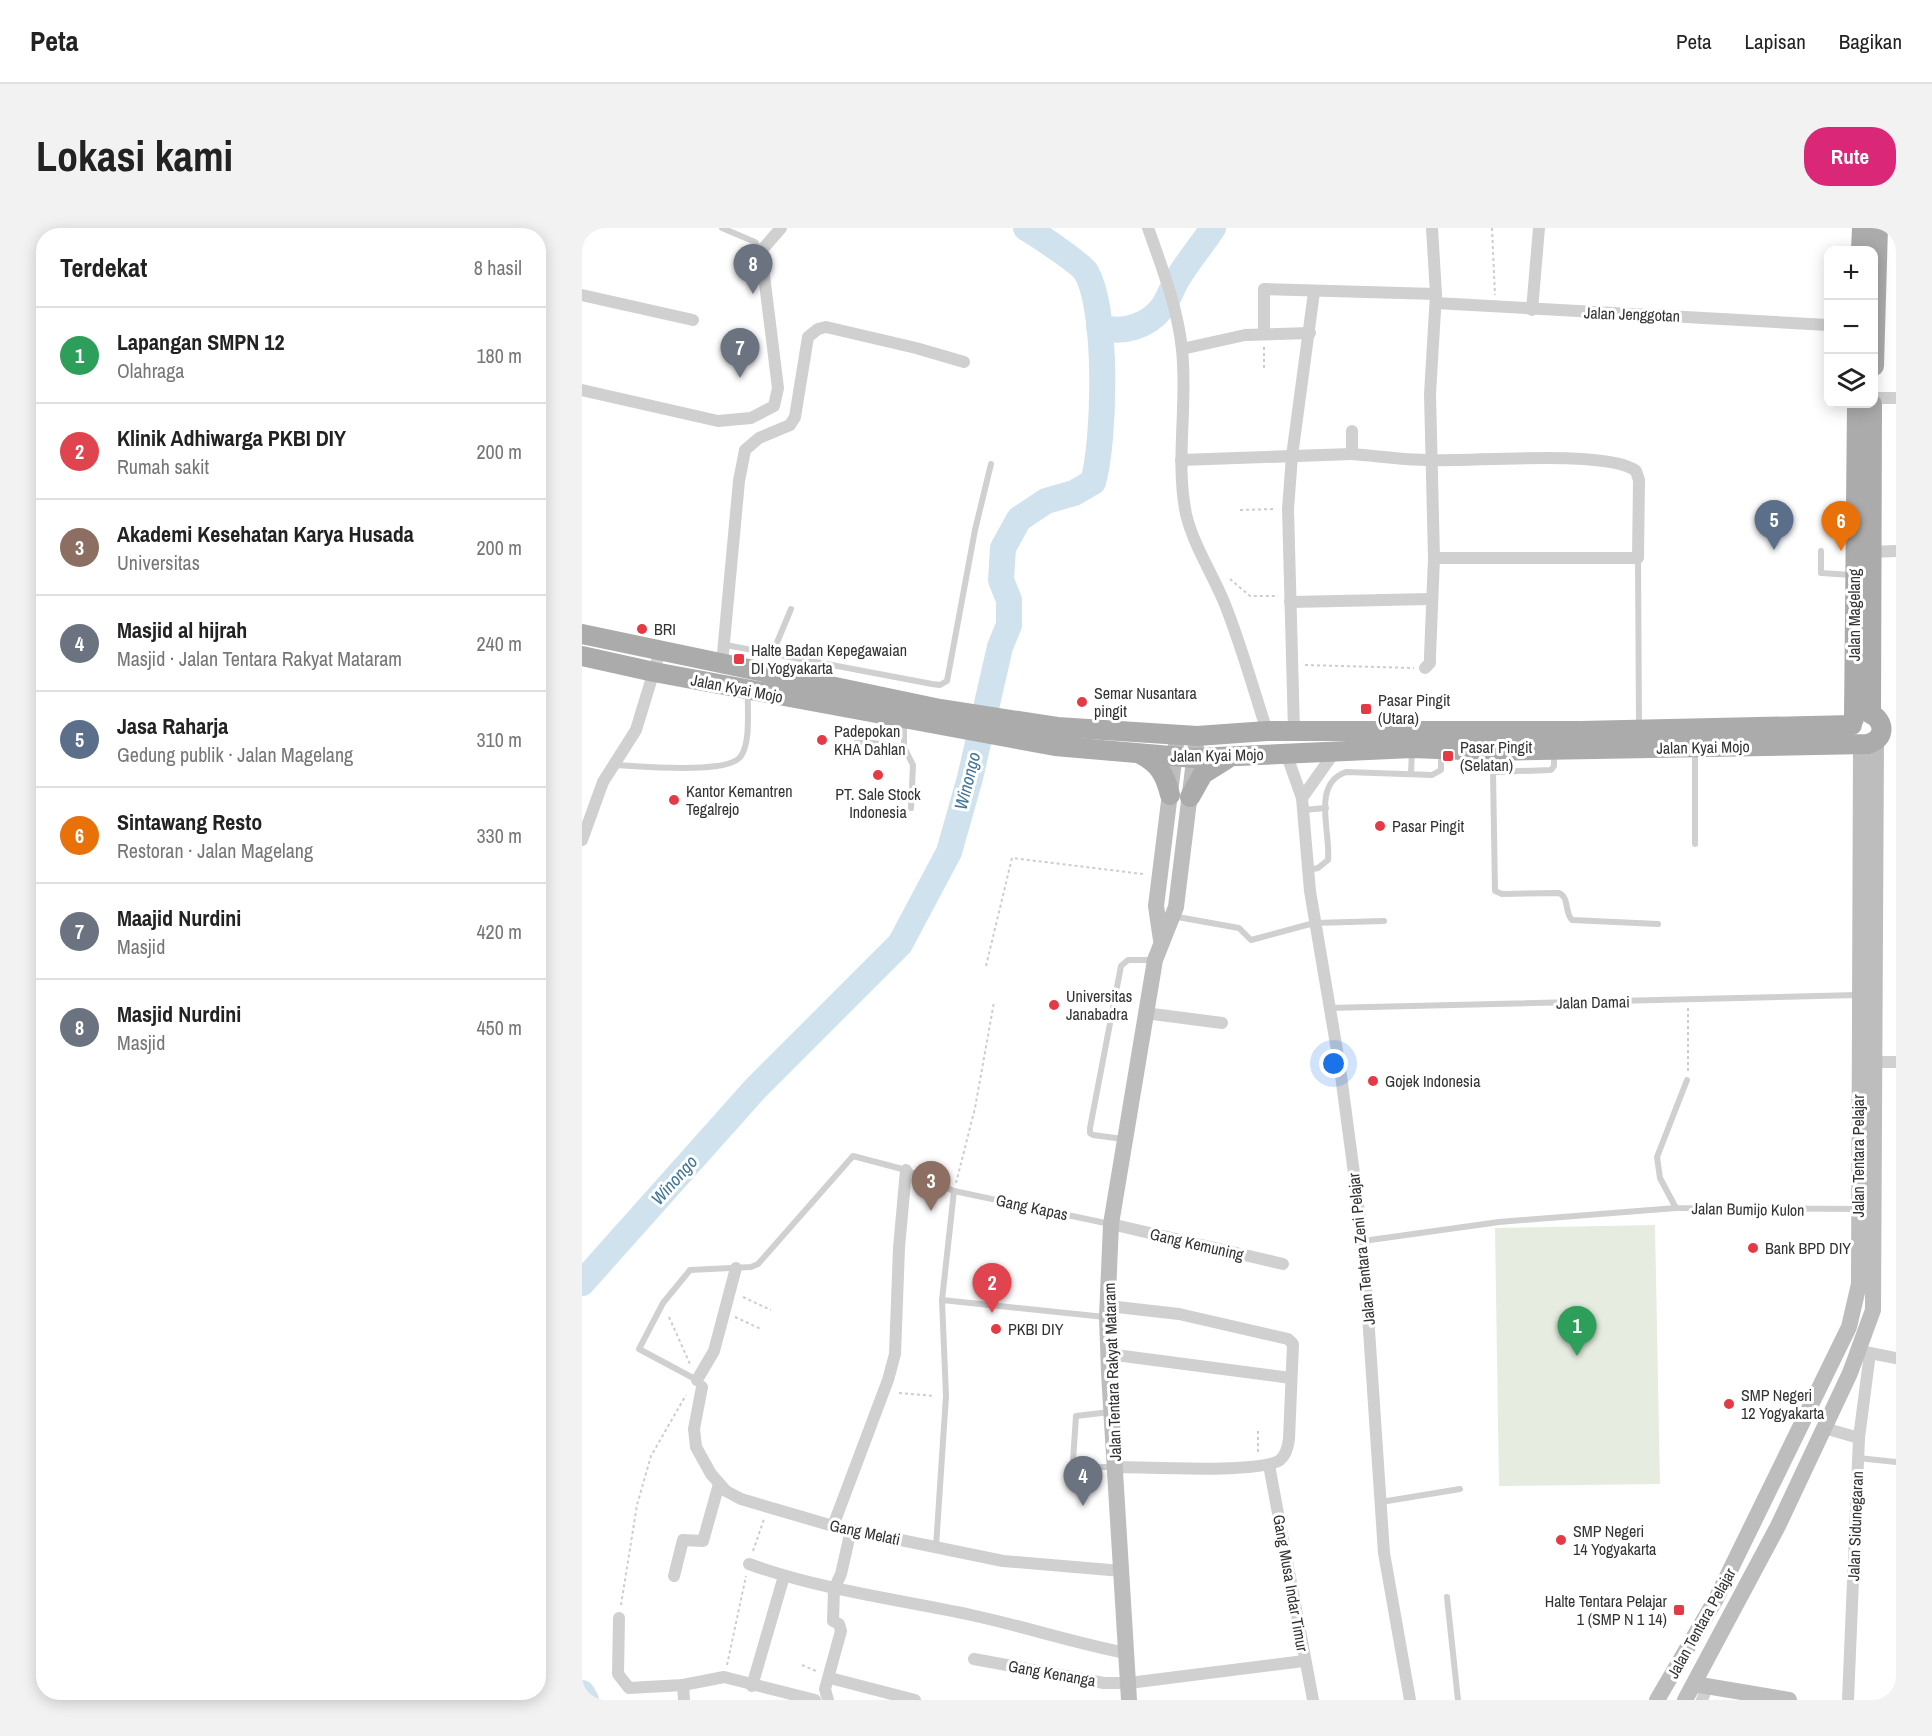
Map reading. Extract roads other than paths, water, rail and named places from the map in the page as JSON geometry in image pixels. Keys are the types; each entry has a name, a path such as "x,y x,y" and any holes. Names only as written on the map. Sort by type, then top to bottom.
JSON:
{"main road":[{"path":"1861,246 1862,228"},
{"path":"1874,354 1878,228"},
{"name":"Jalan Magelang","path":"1857,408 1854,575 1859,719"},
{"name":"Jalan Magelang","path":"1859,719 1871,552 1872,408"},
{"name":"Jalan Kyai Mojo","path":"582,634 660,651 724,654 938,717 1056,736 1139,753 1194,758 1412,748 1490,751 1554,750 1580,740 1639,729 1859,719 1896,713"},
{"name":"Jalan Kyai Mojo","path":"582,656 654,672 904,719 938,717"},
{"path":"1859,719 1880,721 1879,736 1852,733 1859,719"},
{"name":"Jalan Kyai Mojo","path":"1056,736 1197,736 1294,731 1580,740 1695,747 1879,736"},
{"name":"Jalan Tentara Rakyat Mataram","path":"1129,1692 1110,1412 1108,1311 1111,1224 1155,960 1176,907 1180,796 1174,756 1177,735"},
{"name":"Jalan Tentara Rakyat Mataram","path":"1161,940 1156,906 1159,883 1180,796 1194,758 1197,736"},
{"name":"Jalan Tentara Pelajar","path":"1657,1700 1716,1599 1850,1327 1859,1284 1858,995 1879,736"},
{"name":"Jalan Tentara Pelajar","path":"1685,1700 1701,1690 1824,1428 1865,1352 1875,1286 1873,1062 1879,736"},
{"path":"1139,753 1159,766 1180,796 1209,768 1235,756"},
{"path":"1701,1690 1789,1700"}],"street":[{"path":"582,390 718,421 751,418 774,406 778,388 761,251 781,228"},
{"path":"1148,228 1169,289 1181,345 1181,460 1188,521 1231,619 1267,731"},
{"path":"1425,668 1430,663 1434,558 1430,394 1436,299 1432,228"},
{"path":"1532,310 1539,228"},
{"name":"Jalan Jenggotan","path":"1264,334 1264,289 1436,299 1532,310 1824,325"},
{"path":"1294,731 1288,508 1292,456 1314,292"},
{"path":"582,295 693,320"},
{"path":"724,654 739,481 745,450 759,438 790,425 795,417 808,337 818,329 826,327 916,348 963,362"},
{"path":"1181,345 1264,334 1310,333"},
{"path":"1878,398 1896,398"},
{"path":"1352,431 1352,454"},
{"path":"1181,460 1352,454 1430,460 1546,458 1630,466 1636,471 1639,480 1638,558 1434,558"},
{"path":"1871,552 1896,551"},
{"path":"1289,598 1431,599"},
{"path":"583,832 611,765 633,738 660,651"},
{"path":"1302,804 1336,750"},
{"name":"Jalan Tentara Zeni Pelajar","path":"1286,753 1302,804 1314,923 1340,1068 1363,1241 1384,1553 1410,1700"},
{"path":"1145,1013 1222,1023"},
{"path":"1873,1062 1896,1062"},
{"path":"833,1526 884,1392 895,1354 896,1292 906,1170"},
{"name":"Gang Kemuning","path":"1111,1224 1283,1264"},
{"name":"Gang Melati","path":"736,1268 714,1351 700,1384 694,1429 702,1461 719,1484 741,1499 851,1530 1016,1563 1122,1571"},
{"path":"1108,1311 1179,1314 1288,1339 1293,1344 1287,1450 1281,1459 1263,1466 1115,1467"},
{"path":"1865,1352 1896,1358"},
{"name":"Jalan Sidunegaran","path":"1848,1700 1857,1458 1865,1352"},
{"path":"1108,1354 1291,1378"},
{"path":"1824,1428 1859,1438"},
{"name":"Gang Musa Indar Timur","path":"1263,1466 1313,1700"},
{"path":"674,1576 683,1540 703,1540 719,1484"},
{"path":"828,1700 825,1691 842,1631 839,1624 833,1621 831,1612 834,1589 841,1574 851,1530"},
{"path":"749,1564 834,1589 972,1615 1126,1653"},
{"path":"752,1686 784,1576"},
{"path":"619,1618 617,1665 623,1684 634,1688 683,1685 724,1677 752,1686 815,1700"},
{"name":"Gang Kenanga","path":"974,1659 1104,1683 1129,1692 1304,1661"},
{"path":"830,1678 915,1700"},
{"path":"683,1685 684,1700"}],"lane":[{"path":"722,228 755,242 761,251"},
{"path":"724,654 773,652 932,684 940,685 947,681 975,530 991,464"},
{"path":"1821,551 1821,573 1854,575"},
{"path":"1638,558 1639,729"},
{"path":"773,652 791,609"},
{"path":"611,765 712,767 734,762 742,755 745,742 748,690"},
{"path":"904,719 904,747 913,765 911,808"},
{"path":"857,741 904,747"},
{"path":"1695,747 1695,844"},
{"path":"1411,774 1412,748"},
{"path":"1307,870 1318,867 1328,860 1325,794 1338,775 1346,772 1437,774 1441,770 1442,748"},
{"path":"1493,772 1551,770 1554,766 1554,750"},
{"path":"1490,751 1493,772 1494,891 1502,894 1559,893 1566,899 1568,915 1572,920 1658,924"},
{"path":"1302,804 1326,808"},
{"path":"1172,916 1239,928 1251,940 1314,923 1384,921"},
{"path":"1124,1139 1093,1135 1090,1133 1090,1128 1121,966 1128,960 1155,960"},
{"name":"Jalan Damai","path":"1328,1008 1858,995"},
{"name":"Jalan Bumijo Kulon","path":"1687,1080 1657,1157 1660,1178 1676,1208 1857,1209"},
{"name":"Gang Kapas","path":"736,1268 758,1264 853,1156 906,1170 954,1191 1111,1224"},
{"path":"936,1547 946,1396 942,1300 954,1191"},
{"path":"1363,1241 1499,1222 1676,1208"},
{"path":"700,1384 639,1349 663,1303 690,1270 736,1268"},
{"path":"942,1300 1108,1311"},
{"path":"1110,1412 1076,1416 1073,1461 1079,1467 1115,1467"},
{"path":"1857,1458 1896,1462"},
{"path":"1380,1502 1460,1489"},
{"path":"1447,1597 1458,1700"}],"waterway":[{"name":"Winongo","path":"582,1283 756,1088 900,944 949,852 970,778 1000,647 1009,625 1009,600 1001,580 1003,548 1019,519 1046,501 1074,493 1093,482 1097,463 1102,376 1098,315 1093,290 1082,268 1026,228"},
{"path":"1099,327 1125,329 1142,324 1156,315 1182,272 1213,228"},
{"name":"Winongo","path":"582,1693 586,1700"}],"place":[{"name":"Masjid Nurdini","path":"753,294"},
{"name":"Maajid Nurdini","path":"740,378"},
{"name":"Jasa Raharja","path":"1774,550"},
{"name":"Sintawang Resto","path":"1841,551"},
{"name":"BRI","path":"642,629"},
{"name":"Halte Badan Kepegawaian DI Yogyakarta","path":"739,659"},
{"name":"Semar Nusantara pingit","path":"1082,702"},
{"name":"Pasar Pingit (Utara)","path":"1366,709"},
{"name":"Padepokan KHA Dahlan","path":"822,740"},
{"name":"Pasar Pingit (Selatan)","path":"1448,756"},
{"name":"PT. Sale Stock Indonesia","path":"878,775"},
{"name":"Kantor Kemantren Tegalrejo","path":"674,800"},
{"name":"Pasar Pingit","path":"1380,826"},
{"name":"Universitas Janabadra","path":"1054,1005"},
{"name":"Gojek Indonesia","path":"1373,1081"},
{"name":"Akademi Kesehatan Karya Husada","path":"931,1211"},
{"name":"Bank BPD DIY","path":"1753,1248"},
{"name":"Klinik Adhiwarga PKBI DIY","path":"992,1313"},
{"name":"PKBI DIY","path":"996,1329"},
{"name":"Lapangan SMPN 12","path":"1577,1356"},
{"name":"SMP Negeri 12 Yogyakarta","path":"1729,1404"},
{"name":"Masjid al hijrah","path":"1083,1506"},
{"name":"SMP Negeri 14 Yogyakarta","path":"1561,1540"},
{"name":"Halte Tentara Pelajar 1 (SMP N 1 14)","path":"1679,1610"}]}
